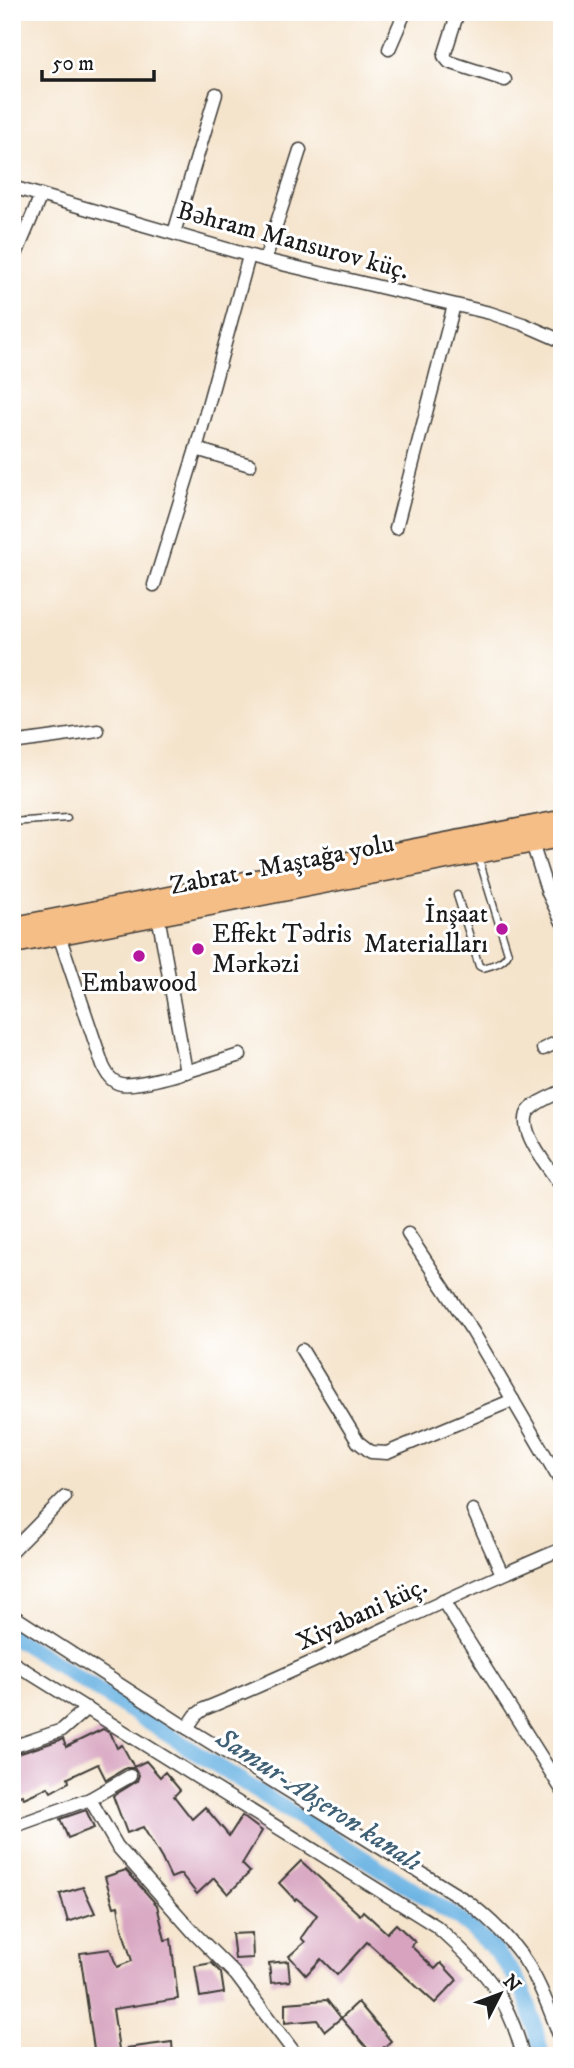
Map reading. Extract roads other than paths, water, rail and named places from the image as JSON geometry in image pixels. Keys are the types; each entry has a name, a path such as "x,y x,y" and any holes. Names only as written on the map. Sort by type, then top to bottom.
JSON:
{"main road":[{"path":"12,927 562,820"},
{"name":"Zabrat - Maştağa yolu","path":"12,944 562,837"}],"street":[{"path":"389,49 405,12"},
{"path":"458,12 444,56 449,62 505,80"},
{"path":"174,233 216,94"},
{"path":"265,260 300,150"},
{"name":"Bəhram Mansurov küç.","path":"12,187 249,256 523,324 562,341"},
{"path":"12,264 41,195"},
{"path":"154,585 196,449 249,256"},
{"path":"396,528 454,305"},
{"path":"196,449 250,465"},
{"path":"12,743 97,731"},
{"path":"532,843 548,893 562,922"},
{"path":"158,915 186,1072"},
{"path":"59,935 109,1078 120,1084 132,1084 186,1072 240,1055"},
{"path":"543,1049 562,1040"},
{"path":"562,1091 528,1112 525,1124 529,1137 562,1187"},
{"path":"408,1234 473,1332 562,1484"},
{"path":"302,1350 358,1442 371,1452 387,1453 513,1401"},
{"path":"12,1551 65,1497"},
{"path":"473,1510 502,1574"},
{"name":"Xiyabani küç.","path":"187,1728 204,1709 275,1680 502,1574 562,1549"},
{"path":"443,1601 562,1790"},
{"path":"12,1615 187,1728 468,1902 497,1925 535,1975 562,2044"},
{"path":"12,1662 436,1926 464,1951 504,2000 517,2029 523,2056"},
{"path":"12,1747 62,1730 88,1708"},
{"path":"12,1827 90,1799 130,1776"},
{"path":"90,1799 99,1819 117,1846 195,1934 236,1975 297,2056"}],"lane":[{"path":"12,822 67,818"},
{"path":"457,895 479,966 483,968 500,962 508,953 477,854"}],"waterway":[{"name":"Samur-Abşeron kanalı","path":"12,1636 466,1924 496,1952 520,1986 531,2012 542,2056"}],"place":[{"name":"İnşaat Materialları","path":"502,929"},
{"name":"Effekt Tədris Mərkəzi","path":"198,949"},
{"name":"Embawood","path":"139,956"}]}
